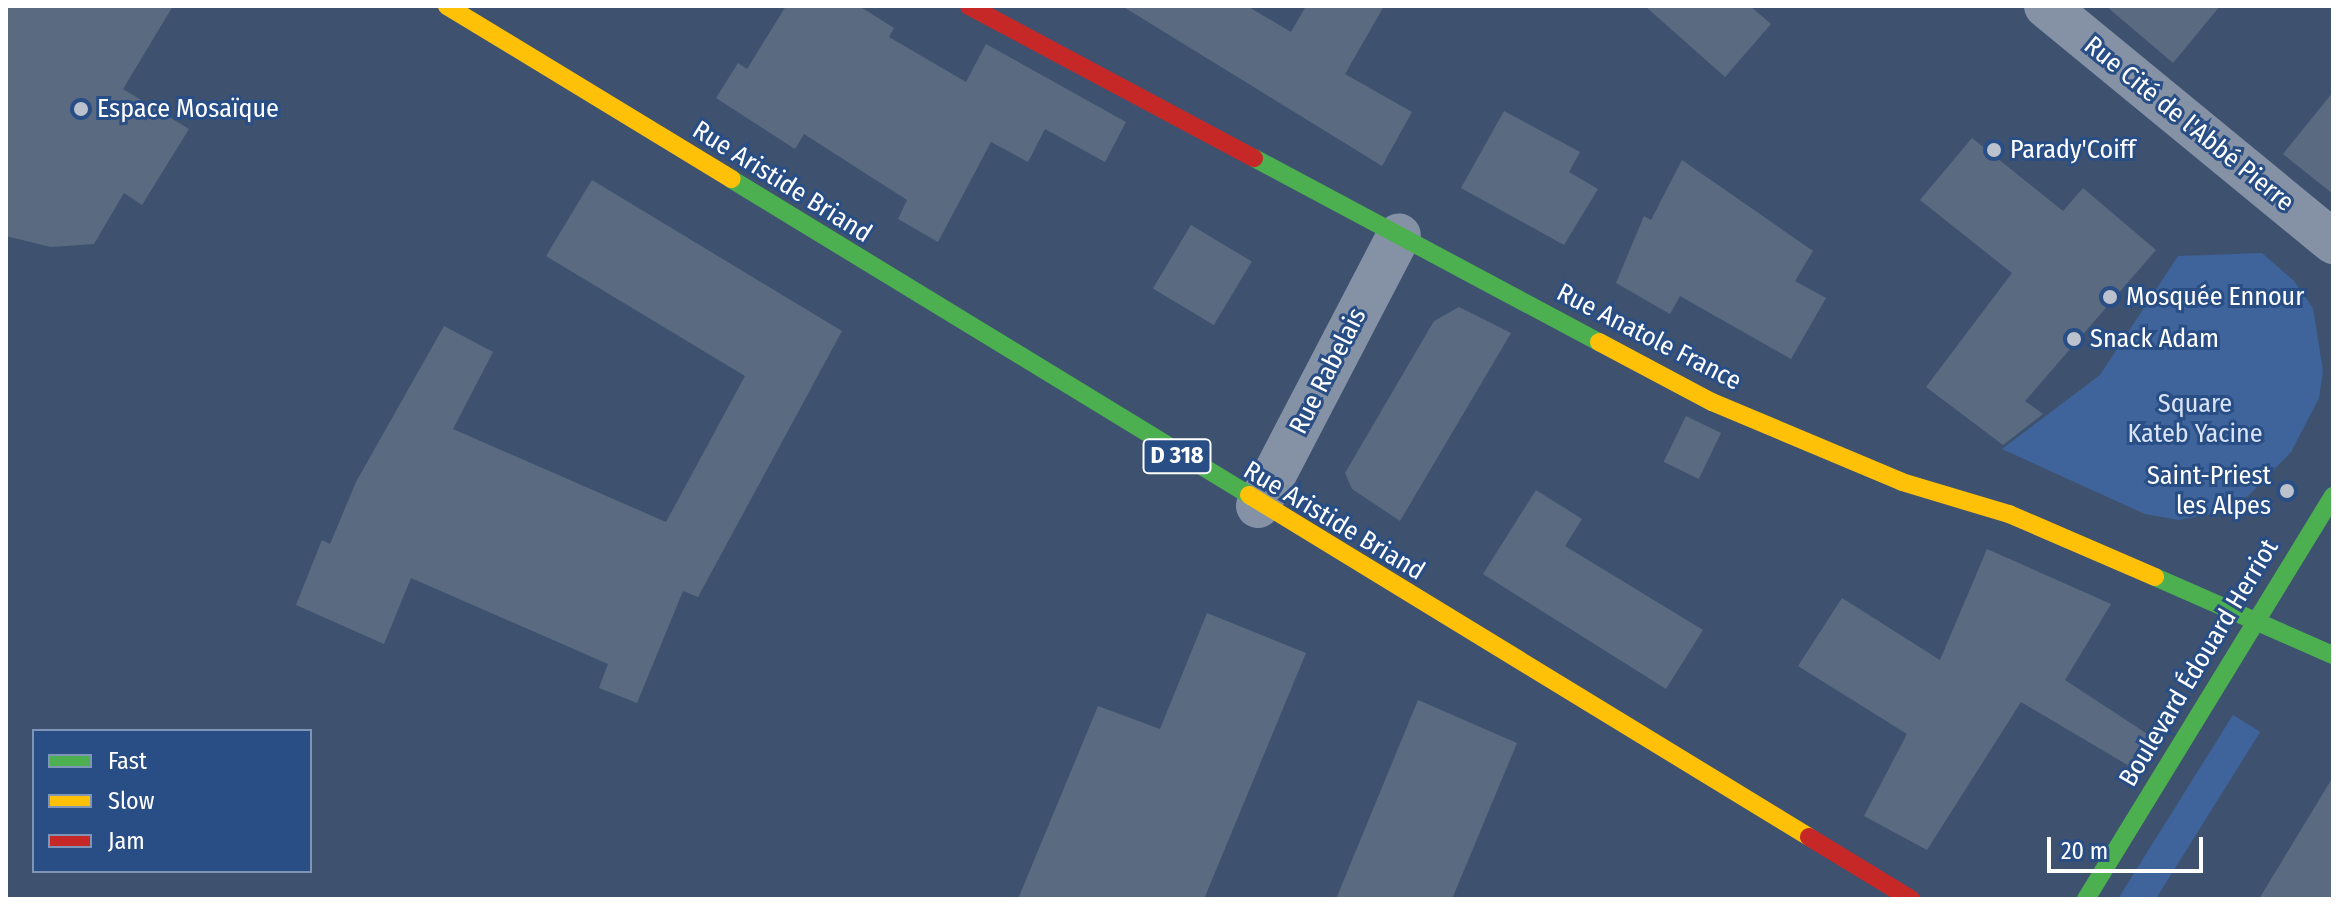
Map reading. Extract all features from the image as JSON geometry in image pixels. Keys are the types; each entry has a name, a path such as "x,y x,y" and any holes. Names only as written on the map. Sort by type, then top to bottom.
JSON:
{"main road":[{"name":"Rue Aristide Briand","path":"447,6 1258,506 1911,899"},
{"name":"Rue Anatole France","path":"969,6 1712,402 1902,482 2009,514 2259,617 2333,655"},
{"name":"Boulevard Édouard Herriot","path":"2086,899 2333,496"}],"street":[{"name":"Rue Cité de l'Abbé Pierre","path":"2046,6 2333,242"},
{"name":"Rue Rabelais","path":"1258,506 1399,235"}],"green space":[{"name":"Square Kateb Yacine","path":"2262,253 2294,281 2313,308 2323,371 2319,398 2291,452 2248,496 2215,513 2179,520 2145,514 2002,449 2100,375 2178,256"},
{"path":"2233,715 2260,732 2156,899 2120,896"}],"building":[{"name":"Espace Mosaïque","path":"6,6 173,6 123,89 189,129 142,205 124,193 94,244 51,247 6,236"},
{"path":"786,6 859,6 894,28 889,37 966,82 986,44 1126,122 1105,162 1045,129 1028,162 991,142 938,242 898,219 907,200 804,134 795,149 716,98 738,63 747,69"},
{"path":"1122,6 1247,6 1291,32 1306,6 1384,6 1345,74 1412,112 1382,166"},
{"path":"1645,6 1750,6 1771,24 1725,77"},
{"path":"2106,6 2220,6 2173,63"},
{"path":"2333,92 2333,194 2283,154"},
{"path":"1504,111 1580,152 1569,172 1598,189 1564,245 1461,188"},
{"path":"1972,138 2063,211 2083,188 2156,250 2025,401 2043,414 2003,445 1926,387 2012,273 1920,200"},
{"path":"1682,160 1813,251 1795,281 1826,298 1791,359 1680,296 1670,314 1616,283 1644,216 1651,220"},
{"path":"592,180 842,331 698,597 683,591 637,703 599,688 608,664 411,578 384,644 296,605 322,540 330,544 356,482 444,326 493,352 453,429 666,522 745,376 546,256"},
{"path":"1191,225 1252,262 1214,325 1153,288"},
{"path":"1459,307 1511,333 1400,521 1352,489 1345,473 1434,321"},
{"path":"1686,416 1721,433 1699,479 1664,462"},
{"path":"1536,490 1582,519 1565,546 1703,630 1666,689 1483,574"},
{"path":"1987,549 2111,604 2065,680 2155,739 2136,770 2021,702 1927,850 1864,816 1907,734 1798,666 1842,598 1940,660"},
{"path":"1207,613 1306,653 1204,899 1018,899 1098,706 1160,729"},
{"path":"1418,700 1517,743 1452,899 1336,899"},
{"path":"2333,777 2333,899 2259,899"}],"traffic: fast":[{"path":"1254,158 1599,342"},
{"path":"731,179 1249,495"},
{"path":"2086,899 2333,496"},
{"path":"2155,577 2333,655"}],"traffic: slow":[{"path":"447,6 731,179"},
{"path":"1599,342 1712,402 1902,482 2009,514 2155,577"},
{"path":"1249,495 1809,837"}],"traffic: jam":[{"path":"969,6 1254,158"},
{"path":"1809,837 1911,899"}],"place":[{"name":"Espace Mosaïque","path":"81,109"},
{"name":"Parady'Coiff","path":"1994,150"},
{"name":"Mosquée Ennour","path":"2110,297"},
{"name":"Snack Adam","path":"2074,339"},
{"name":"Saint-Priest les Alpes","path":"2287,491"}]}
